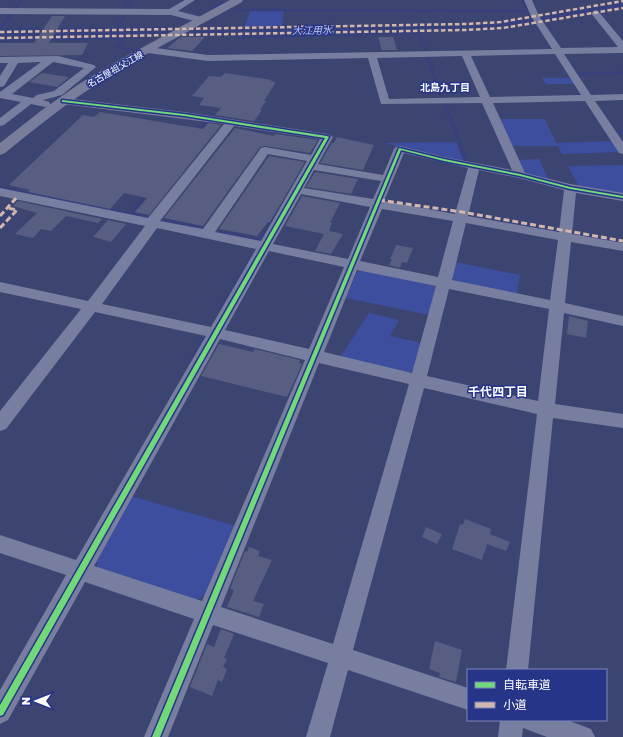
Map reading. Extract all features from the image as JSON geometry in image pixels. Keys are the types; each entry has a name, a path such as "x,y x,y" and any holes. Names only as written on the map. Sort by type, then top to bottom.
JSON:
{"main road":[{"name":"名古屋祖父江線","path":"0,150 59,103 148,50 238,0"}],"street":[{"path":"78,12 84,0"},
{"path":"128,12 134,0"},
{"path":"0,11 128,12 175,7 191,0"},
{"path":"528,0 536,19 623,150"},
{"path":"175,7 202,20"},
{"path":"595,12 623,47"},
{"path":"148,50 208,58 623,50"},
{"path":"465,53 520,175"},
{"path":"372,55 385,102 623,97"},
{"path":"2,95 51,59"},
{"path":"0,60 58,59 91,67 58,93 32,101 0,123"},
{"path":"0,84 15,60"},
{"path":"0,712 327,137 231,122 32,101 2,95"},
{"path":"0,424 92,306 152,223 231,122"},
{"path":"156,737 400,149 474,167 520,175 570,188 623,197"},
{"path":"207,234 265,150 388,179"},
{"path":"318,737 418,382 474,167"},
{"path":"517,669 570,188"},
{"path":"297,190 623,247"},
{"path":"0,192 444,282 623,321"},
{"path":"0,287 216,333 418,382 546,410 623,421"},
{"path":"0,544 467,699"},
{"path":"510,737 512,721"},
{"path":"534,721 583,737"}],"shaded area":[{"path":"251,10 284,10 282,26 244,27"},
{"path":"542,78 571,78 575,84 546,84"},
{"path":"498,119 545,119 556,143 614,141 621,152 562,154 558,146 510,146"},
{"path":"456,142 464,162 384,143"},
{"path":"539,159 549,180 526,174 516,160"},
{"path":"623,165 623,195 579,187 568,166"},
{"path":"455,262 520,275 517,294 456,282 451,277"},
{"path":"364,270 433,284 436,289 429,315 346,298 357,272"},
{"path":"369,313 399,320 390,336 422,343 414,371 405,374 339,359"},
{"path":"131,496 236,526 206,595 195,600 98,568 96,559"}],"water":[{"path":"623,2 623,7 502,27 465,29 0,37 0,33 467,26 502,23"}],"building":[{"path":"52,16 65,16 49,43 88,43 82,55 0,56 0,43 34,43"},
{"path":"181,37 205,37 192,51 167,48"},
{"path":"378,37 393,37 397,50 382,50"},
{"path":"42,73 69,77 57,87 29,82"},
{"path":"225,73 272,80 270,81 276,82 264,101 266,101 260,110 262,110 254,121 215,115 221,108 199,105 204,98 192,96 209,76 221,77"},
{"path":"100,112 203,129 208,123 221,125 149,215 135,212 147,198 124,193 110,209 28,192 30,190 9,185 83,115 94,117"},
{"path":"235,128 274,136 275,134 318,140 310,153 265,146 260,147 203,226 164,218"},
{"path":"337,137 374,145 363,170 320,163"},
{"path":"269,156 305,162 270,222 268,222 257,236 219,229"},
{"path":"315,172 358,179 351,194 306,187"},
{"path":"302,196 340,203 330,223 332,223 329,231 343,234 331,254 315,251 324,234 285,226"},
{"path":"18,201 102,219 98,223 66,216 51,231 41,229 33,238 28,237 15,234 37,213 13,206"},
{"path":"108,220 126,224 111,242 93,237"},
{"path":"396,245 413,248 407,263 402,262 400,268 389,265"},
{"path":"569,316 588,321 586,338 567,334"},
{"path":"219,344 253,352 255,349 300,360 299,363 302,364 287,397 201,376"},
{"path":"465,519 491,529 490,534 510,542 506,551 487,544 482,560 452,549 460,524 463,525"},
{"path":"426,527 442,534 437,544 422,537"},
{"path":"249,547 260,551 258,556 272,560 253,601 264,604 259,617 227,607 234,590 230,589 245,551 247,552"},
{"path":"221,629 234,634 224,658 227,659 223,667 227,669 222,682 218,680 212,696 190,687 207,644 214,647"},
{"path":"435,641 462,650 456,682 439,677 440,673 429,669"}],"waterway":[{"path":"14,10 22,0"},
{"path":"125,10 130,0"},
{"path":"523,0 527,11"},
{"path":"212,9 223,3"},
{"path":"234,10 527,11"},
{"path":"527,11 529,15"},
{"path":"0,29 13,12"},
{"path":"118,29 125,13"},
{"name":"大江用水","path":"118,29 170,28"},
{"name":"大江用水","path":"0,30 118,29"},
{"path":"237,37 419,33 426,52"},
{"path":"0,40 124,38 118,47 133,50"},
{"path":"427,56 443,99"},
{"path":"575,71 577,74 623,73"},
{"path":"445,103 451,120"},
{"path":"451,119 466,161"},
{"path":"198,132 205,125"},
{"path":"616,132 623,132"},
{"path":"0,188 146,217"},
{"path":"131,214 147,195"},
{"path":"420,208 457,213"},
{"path":"221,232 258,240 262,238 279,209"},
{"path":"0,221 10,211"},
{"path":"467,215 559,232"},
{"path":"165,221 201,228"},
{"path":"569,233 623,243"},
{"path":"241,275 254,252"},
{"path":"221,309 242,274"},
{"path":"191,362 203,340"}],"marked path":[{"path":"0,32 467,24 501,22 623,1"},
{"path":"0,38 465,30 503,28 623,8"},
{"path":"0,216 18,196"},
{"path":"379,200 462,212 623,241"},
{"path":"0,228 17,210 7,208"}],"cycle path":[{"path":"0,712 327,137 184,115 63,101"},
{"path":"156,737 400,149 444,160 520,175 570,188 623,197"}],"district":[{"name":"北島九丁目","path":"445,87"},
{"name":"千代四丁目","path":"498,391"}]}
